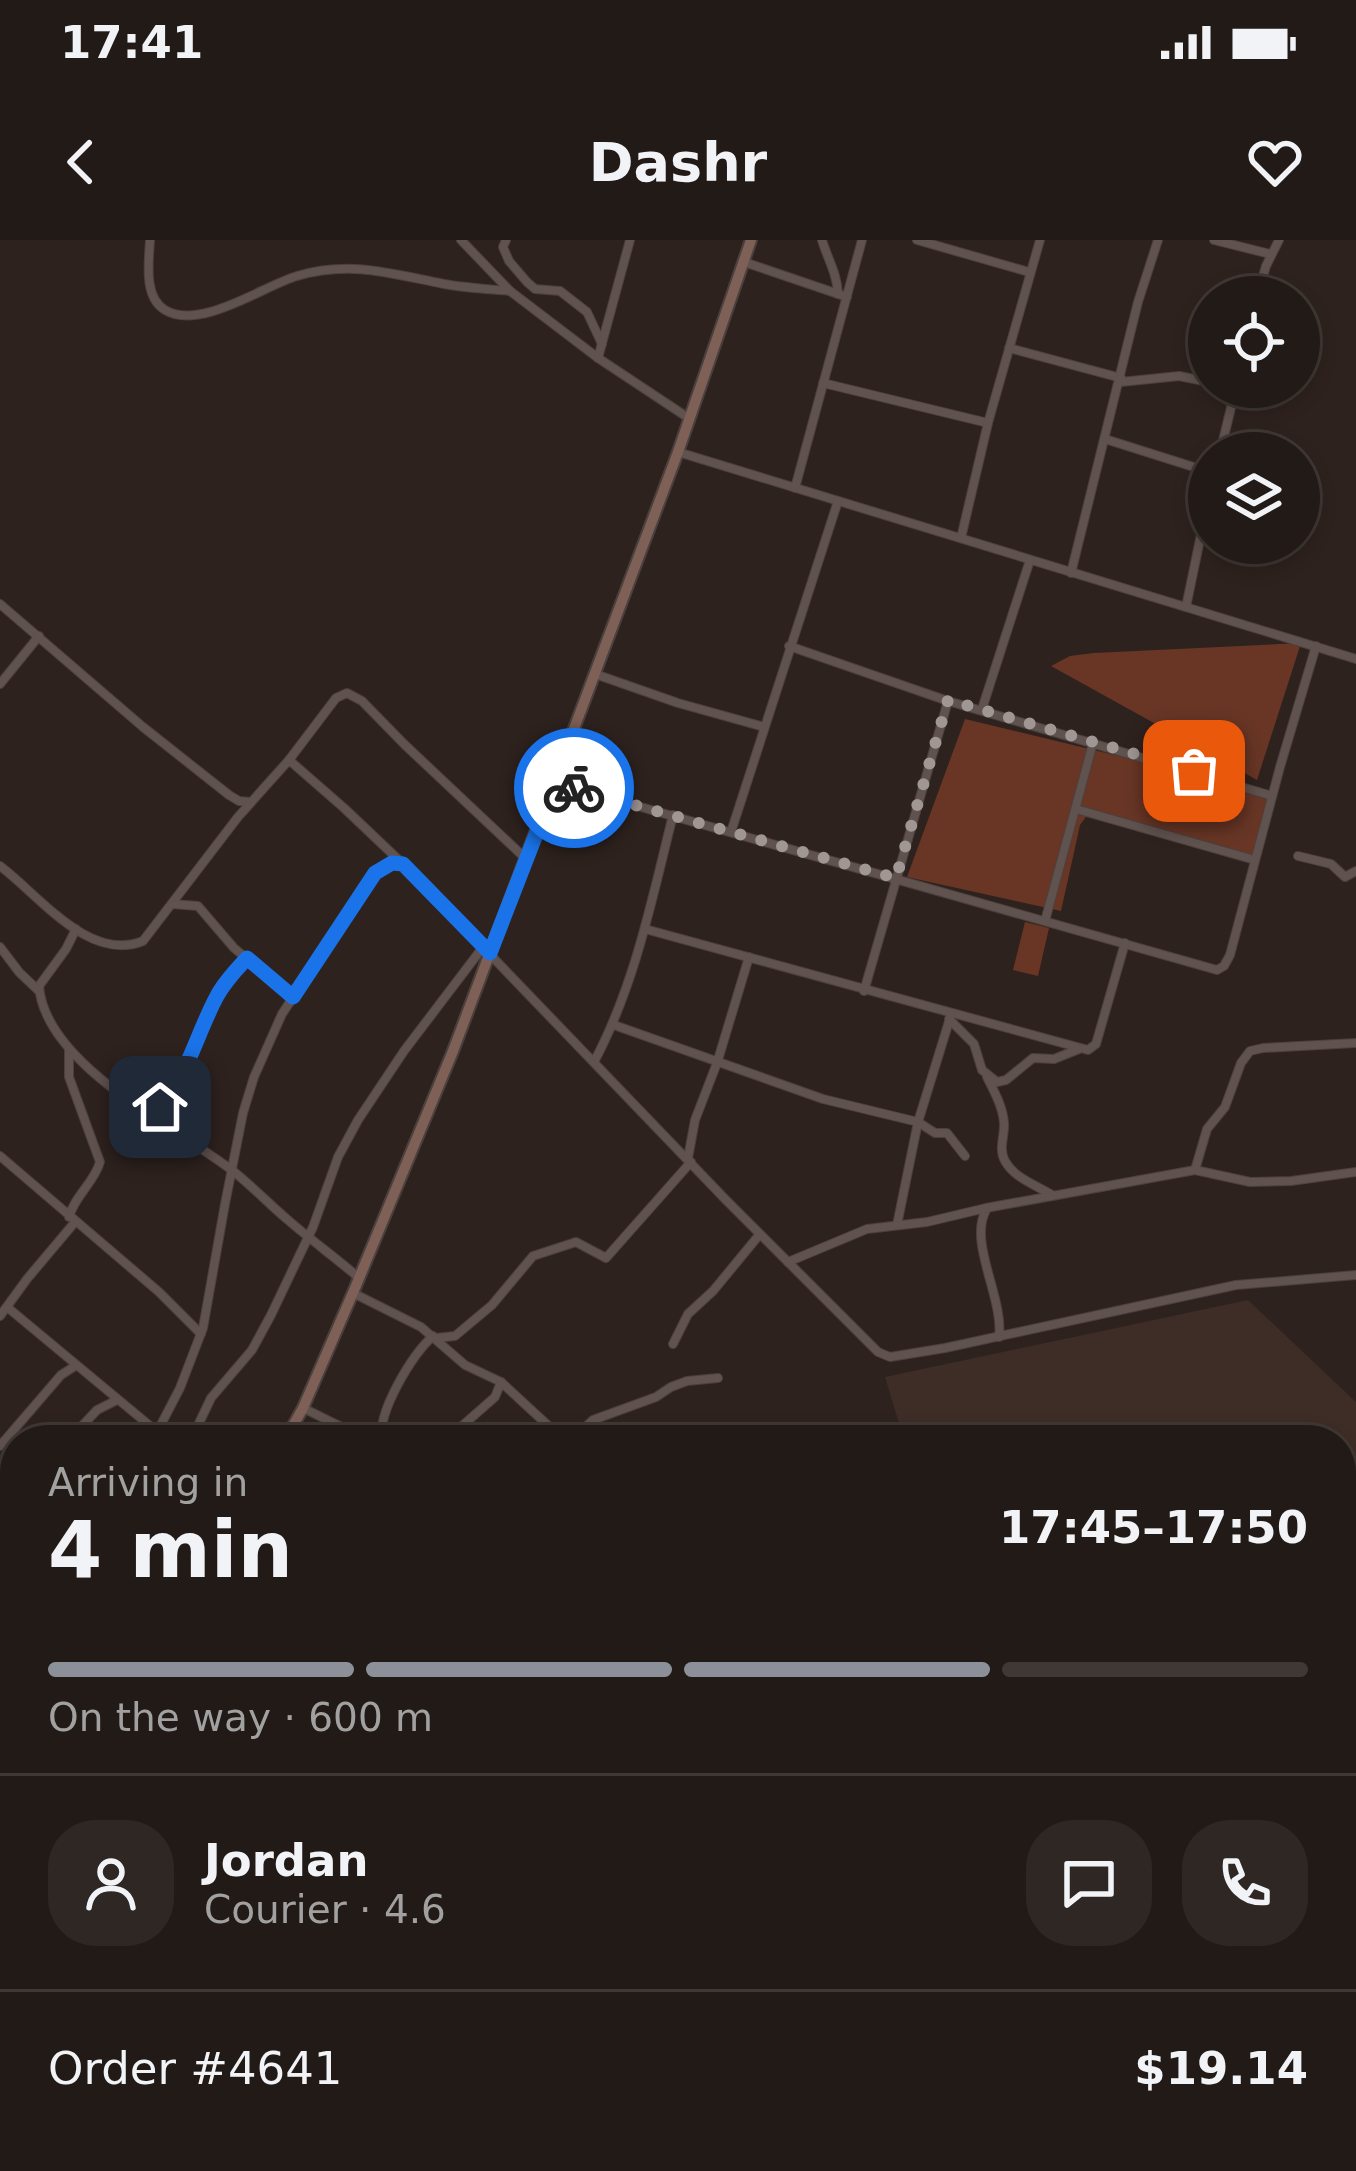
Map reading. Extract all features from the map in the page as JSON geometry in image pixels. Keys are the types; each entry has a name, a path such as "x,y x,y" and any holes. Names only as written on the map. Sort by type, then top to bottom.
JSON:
{"street":[{"path":"150,240 153,297 178,315 198,314 297,276 337,269 398,272 447,285 509,290"},
{"path":"461,240 509,290 598,358 690,418"},
{"path":"506,240 503,247 508,261 527,282 535,289 560,291 587,312 602,344"},
{"path":"598,358 630,240"},
{"path":"294,1425 436,1092 486,950 556,783 752,240"},
{"path":"821,240 843,295"},
{"path":"795,488 843,295 862,240"},
{"path":"917,240 1030,272"},
{"path":"961,538 1040,240"},
{"path":"1071,573 1138,302 1158,240"},
{"path":"1214,240 1270,254"},
{"path":"1263,276 1279,240"},
{"path":"744,262 843,295"},
{"path":"1009,348 1121,380 1188,378"},
{"path":"823,383 988,423"},
{"path":"1105,439 1188,465"},
{"path":"678,452 1356,659"},
{"path":"731,832 838,501"},
{"path":"982,709 1030,560"},
{"path":"1186,607 1195,564"},
{"path":"0,604 143,727 235,799 250,802"},
{"path":"0,684 39,636"},
{"path":"789,646 948,700 1272,796"},
{"path":"556,783 1217,970 1230,955 1316,646"},
{"path":"595,674 764,727"},
{"path":"0,866 98,942 123,947 148,938 250,802 344,693 352,694 526,860"},
{"path":"864,991 948,700"},
{"path":"1045,921 1094,742"},
{"path":"289,760 403,864 866,1343 883,1354 902,1356 1237,1285 1356,1275"},
{"path":"235,799 238,817"},
{"path":"1076,809 1255,860"},
{"path":"594,1062 614,1025 645,929 673,815"},
{"path":"1298,856 1331,864 1345,877 1356,871"},
{"path":"161,1425 201,1334 248,1093 293,997 375,873 392,863 403,864"},
{"path":"0,884 9,873"},
{"path":"172,904 198,906 221,934 293,997"},
{"path":"39,991 76,929"},
{"path":"645,929 950,1017 1091,1050 1125,943"},
{"path":"0,947 39,991 49,1024 69,1048 151,1118 233,1171 359,1278"},
{"path":"198,1425 211,1398 252,1350 358,1120 404,1052 486,950"},
{"path":"381,1425 416,1354 434,1337 454,1336 493,1305 537,1254 576,1242 605,1258 689,1161 695,1120 749,957"},
{"path":"151,1118 179,1081 225,982 247,958"},
{"path":"950,1017 974,1044 1003,1114 1005,1162 1053,1196"},
{"path":"897,1225 918,1122 950,1017"},
{"path":"614,1025 823,1099 918,1122 935,1133 947,1133 965,1156"},
{"path":"1195,1170 1207,1130 1225,1107 1246,1055 1263,1048 1356,1043"},
{"path":"69,1048 69,1077 100,1162 73,1203 72,1220 4,1311 144,1425"},
{"path":"986,1075 1002,1082 1033,1058 1054,1059 1081,1048"},
{"path":"0,1156 201,1334"},
{"path":"788,1262 852,1234 1195,1170 1250,1182 1356,1172"},
{"path":"986,1208 980,1225 1000,1319 999,1336"},
{"path":"673,1344 688,1314 760,1234"},
{"path":"353,1293 414,1323 465,1365 501,1382 548,1425"},
{"path":"18,1425 61,1375 76,1366"},
{"path":"588,1425 670,1387 718,1378"},
{"path":"464,1425 495,1397 501,1382"},
{"path":"84,1425 97,1410 118,1400"},
{"path":"303,1408 338,1425"}],"shaded area":[{"path":"1301,643 1257,780 1051,666 1070,656 1094,653"},
{"path":"965,719 1276,794 1258,858 1091,810 1080,825 1061,911 907,877"},
{"path":"1025,922 1049,928 1038,976 1013,970"},
{"path":"1248,1300 1356,1402 1356,1425 899,1425 885,1377"}],"way so far":[{"path":"574,788 896,878 948,700 1194,771"}],"route":[{"path":"160,1107 179,1081 215,999 247,958 293,997 375,873 392,863 403,864 490,953 556,783 574,788"}]}
